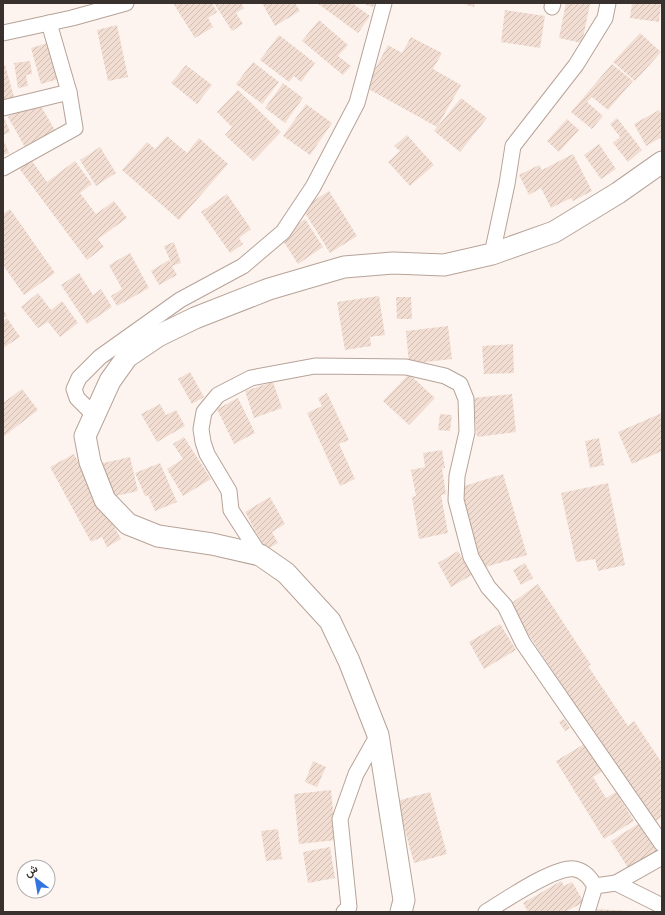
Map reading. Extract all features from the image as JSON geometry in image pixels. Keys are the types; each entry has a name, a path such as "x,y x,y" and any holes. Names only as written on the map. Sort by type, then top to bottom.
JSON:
{"main road":[{"path":"402,912 404,900 378,735 350,661 330,620 286,573 260,555 212,544 158,536 128,524 105,500 90,462 85,436 110,381 128,357 158,336 195,318 269,289 344,268 392,263 444,265 492,254 554,232 618,193 662,162"}],"street":[{"path":"3,33 126,3"},
{"path":"95,416 77,398 74,389 79,378 100,356 180,300 243,266 283,232 313,187 356,103 384,3"},
{"path":"492,254 513,146 576,65 605,18 608,3"},
{"path":"3,168 75,128 69,92 49,23"},
{"path":"3,108 69,92"},
{"path":"260,555 231,510 229,491 207,454 203,442 201,429 204,412 218,395 251,378 315,366 406,368 445,376 460,384 466,399 467,432 457,476 456,500 472,557 488,587 505,606 523,643 662,844"},
{"path":"344,912 349,907 340,819 356,774 378,735"},
{"path":"596,886 616,883 662,857"},
{"path":"486,912 560,870 575,869 588,875 596,886"},
{"path":"616,883 662,906"},
{"path":"587,912 596,886"}],"building":[{"path":"173,3 212,3 217,12 208,18 213,27 195,38"},
{"path":"214,3 241,3 244,8 236,13 243,24 232,31"},
{"path":"262,3 295,3 300,11 275,26"},
{"path":"317,3 352,3 370,16 358,33"},
{"path":"362,3 374,3 373,7"},
{"path":"460,3 475,3 474,7"},
{"path":"566,3 590,4 582,43 559,38"},
{"path":"632,3 661,3 659,22 630,18"},
{"path":"505,10 545,16 540,48 501,42"},
{"path":"319,20 348,45 338,56 351,66 343,75 302,41"},
{"path":"117,25 128,77 108,81 97,30"},
{"path":"640,33 661,52 635,81 613,62"},
{"path":"279,35 315,63 301,82 294,76 289,82 260,60"},
{"path":"411,37 442,53 433,69 461,85 437,127 365,87 388,45 402,53"},
{"path":"51,42 62,78 41,84 31,48"},
{"path":"30,61 32,74 26,75 28,86 18,88 14,63"},
{"path":"253,62 279,82 262,104 236,84"},
{"path":"612,64 633,81 608,110 592,97 587,102 603,116 592,129 571,112"},
{"path":"5,65 14,97 3,100 3,66"},
{"path":"186,65 212,85 197,104 171,83"},
{"path":"283,83 303,98 285,123 265,108"},
{"path":"238,90 281,132 253,161 225,135 232,127 217,112"},
{"path":"461,98 487,118 460,152 434,131"},
{"path":"38,101 56,132 26,149 8,117"},
{"path":"306,104 332,123 310,155 283,136"},
{"path":"659,110 662,115 662,137 646,146 634,124"},
{"path":"3,115 10,132 3,135"},
{"path":"617,118 642,150 628,162 613,143 620,137 610,124"},
{"path":"567,119 579,130 559,152 547,141"},
{"path":"407,135 434,165 410,186 388,162 400,151 394,146"},
{"path":"167,136 187,153 199,138 228,164 179,220 122,170 147,142 155,149"},
{"path":"3,139 9,153 3,155"},
{"path":"599,144 616,169 601,179 584,155"},
{"path":"100,147 116,173 96,186 80,160"},
{"path":"573,154 592,191 573,201 571,198 551,208 541,188 529,195 519,175 539,165 542,170"},
{"path":"30,158 47,182 75,161 92,184 80,193 96,214 114,201 127,218 98,239 104,247 87,260 18,167"},
{"path":"329,191 357,236 330,253 302,208"},
{"path":"227,194 251,229 239,238 243,244 230,253 201,212"},
{"path":"10,209 55,273 24,295 3,265 3,214"},
{"path":"305,219 323,247 298,264 280,236"},
{"path":"174,242 181,263 172,266 177,275 159,285 151,271 169,260 172,265 164,246"},
{"path":"130,253 149,288 117,306 111,296 122,289 109,265"},
{"path":"79,273 93,295 101,289 112,307 87,324 61,285"},
{"path":"38,293 51,310 62,301 78,323 60,337 48,322 38,328 21,307"},
{"path":"379,296 385,335 370,337 371,346 345,350 337,302"},
{"path":"396,297 411,297 412,319 397,319"},
{"path":"3,309 7,316 3,318"},
{"path":"7,318 20,337 3,348 3,321"},
{"path":"448,326 452,359 409,364 406,331"},
{"path":"513,344 514,373 484,374 482,346"},
{"path":"190,372 204,397 192,404 178,379"},
{"path":"409,374 435,398 409,425 383,401"},
{"path":"273,382 282,408 254,418 245,391"},
{"path":"22,389 38,410 3,437 3,403"},
{"path":"327,393 349,440 339,444 355,479 340,486 307,413 322,406 318,398"},
{"path":"512,394 516,432 477,437 473,398"},
{"path":"238,398 255,433 234,444 217,409"},
{"path":"160,404 166,415 176,410 185,426 157,442 141,414"},
{"path":"662,413 662,451 632,464 618,432"},
{"path":"440,414 452,415 450,431 438,430"},
{"path":"184,437 211,479 183,496 167,469 183,459 173,444"},
{"path":"599,438 604,465 590,468 585,441"},
{"path":"442,450 445,468 442,468 446,494 441,495 448,533 419,539 412,497 416,496 411,470 425,467 423,453"},
{"path":"74,454 121,539 107,547 102,537 91,542 50,467"},
{"path":"130,457 138,491 107,498 99,464"},
{"path":"160,463 177,502 155,511 148,495 145,496 135,473"},
{"path":"503,474 527,555 482,568 458,488"},
{"path":"608,483 625,565 598,571 595,559 576,562 561,493"},
{"path":"270,497 285,524 272,532 278,543 266,550 245,512"},
{"path":"458,551 472,575 451,587 438,563"},
{"path":"525,563 533,578 521,585 513,570"},
{"path":"538,584 591,665 588,666 628,726 634,721 662,763 662,817 653,823 509,605"},
{"path":"500,624 516,650 484,669 469,642"},
{"path":"564,719 570,728 565,731 559,722"},
{"path":"586,743 603,771 593,777 606,798 616,792 634,821 604,839 556,761"},
{"path":"313,761 326,767 317,787 305,782"},
{"path":"331,790 336,840 299,844 294,794"},
{"path":"430,792 447,854 414,863 397,801"},
{"path":"641,822 659,852 630,871 611,841"},
{"path":"278,829 282,859 266,861 261,831"},
{"path":"330,847 335,878 308,883 303,852"},
{"path":"561,881 564,886 572,882 584,902 565,912 528,912 523,903"},
{"path":"594,909 634,911 634,912 594,912"}]}
